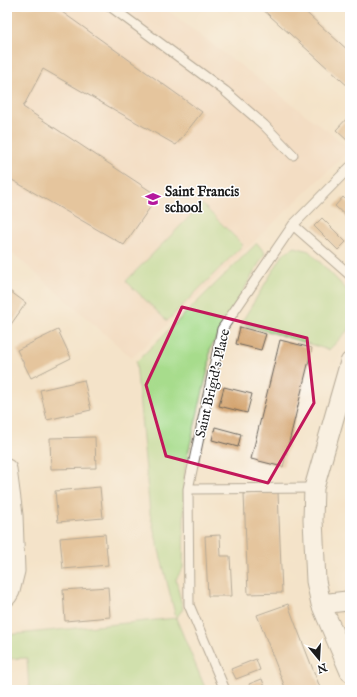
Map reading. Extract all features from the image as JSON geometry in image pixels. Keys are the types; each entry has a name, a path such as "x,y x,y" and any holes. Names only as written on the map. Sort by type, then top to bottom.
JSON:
{"street":[{"path":"350,362 314,488 313,520 316,581 321,604 350,672"},
{"path":"7,469 13,515 15,571 10,591 7,596"},
{"path":"321,604 347,601 350,603"}],"lane":[{"path":"112,7 225,91 264,125 293,155"},
{"name":"Saint Brigid's Place","path":"225,690 189,605 188,489 222,329 293,225 350,167"},
{"path":"293,225 350,275"},
{"path":"188,489 314,488"}],"highlighted area":[{"path":"182,307 307,338 314,403 268,483 166,456 146,385"}],"shaded area":[{"name":"Saint Francis school","path":"7,7 163,7 350,148 350,150 132,358 7,248"}],"green space":[{"path":"202,204 243,245 167,321 126,281"},
{"path":"257,243 265,253 210,349 209,366 185,466 183,568 176,579 183,609 176,618 150,514 136,362"},
{"path":"295,247 309,251 350,293 350,328 329,350 241,323 284,253"},
{"path":"176,618 206,690 29,690 27,658 7,659 7,635"}],"building":[{"path":"7,7 55,7 202,112 176,145 43,69 23,107 158,196 124,245 7,177 7,50 9,46 7,45"},
{"path":"260,7 300,7 350,52 350,88"},
{"path":"350,115 350,143 336,130"},
{"path":"343,197 350,204 350,220 335,206"},
{"path":"322,218 346,242 338,250 314,226"},
{"path":"7,289 26,303 7,330"},
{"path":"240,327 266,334 261,350 236,344"},
{"path":"58,330 71,358 31,378 17,350"},
{"path":"280,340 312,348 283,467 251,459"},
{"path":"84,380 91,410 47,420 40,390"},
{"path":"224,387 252,394 247,413 219,406"},
{"path":"215,427 241,434 238,447 212,440"},
{"path":"95,437 96,468 51,469 50,438"},
{"path":"100,487 103,518 58,522 55,491"},
{"path":"278,492 282,593 248,594 244,494"},
{"path":"105,534 108,565 63,569 60,538"},
{"path":"220,535 221,556 230,556 232,596 208,596 205,536"},
{"path":"108,587 110,617 65,621 63,590"},
{"path":"288,604 321,690 286,690 257,615"},
{"path":"256,659 260,670 236,679 231,669"},
{"path":"262,679 266,690 251,690 249,684"}],"place":[{"name":"Saint Francis school","path":"153,199"}]}
